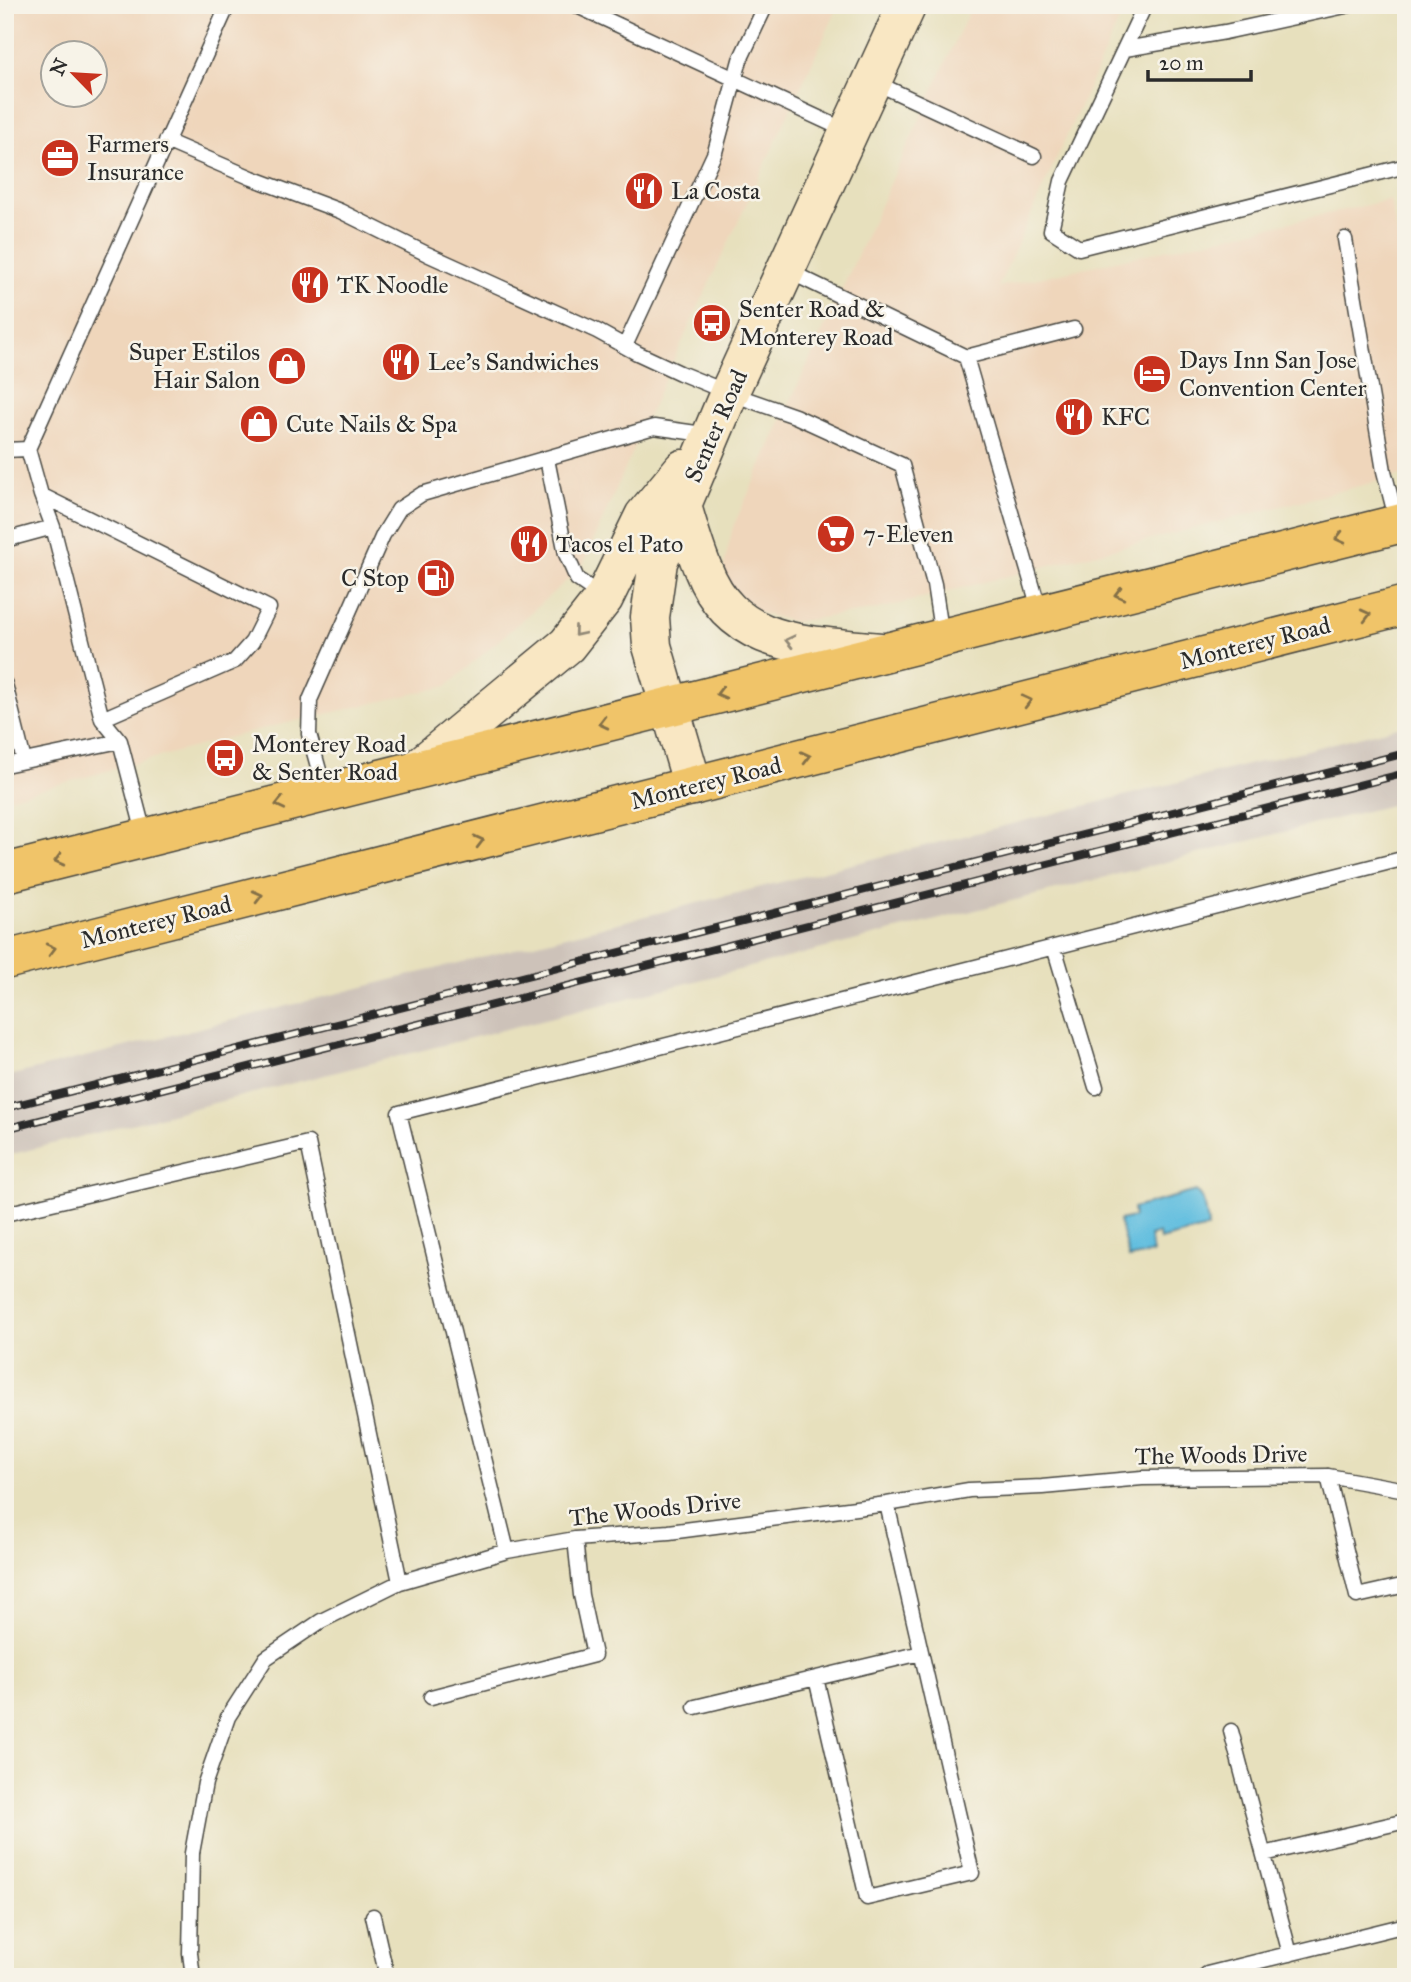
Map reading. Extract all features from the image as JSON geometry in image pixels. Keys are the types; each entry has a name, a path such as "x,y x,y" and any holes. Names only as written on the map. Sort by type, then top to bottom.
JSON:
{"main road":[{"name":"Senter Road","path":"693,786 652,646 650,617 658,562 729,394 907,5"},
{"path":"417,769 567,645 604,598 644,516 711,435"},
{"path":"681,503 703,571 720,602 739,622 768,636 801,644 882,653"},
{"path":"5,873 1401,523"},
{"name":"Monterey Road","path":"5,960 1406,605"}],"lane":[{"path":"145,838 120,741 102,719 53,527 29,449 229,5"},
{"path":"575,5 850,133"},
{"path":"625,346 715,152 740,60 766,5"},
{"path":"1145,5 1062,181 1051,230 1079,248 1406,166"},
{"path":"1125,49 1225,32 1350,5"},
{"path":"873,82 1034,156"},
{"path":"166,141 252,178 340,211 680,373 729,394 795,416 902,465 934,584 942,639"},
{"path":"1345,239 1384,471 1401,523"},
{"path":"786,270 966,357 1073,329"},
{"path":"966,357 1041,614"},
{"path":"326,793 309,734 310,700 383,535 399,509 422,494 654,428 711,435"},
{"path":"5,450 29,449"},
{"path":"547,459 566,554 577,579 604,598"},
{"path":"41,495 269,608 252,642 235,661 102,719"},
{"path":"5,540 53,527"},
{"path":"5,684 24,761"},
{"path":"5,765 120,741"},
{"path":"507,1551 399,1113 1406,858"},
{"path":"1054,947 1096,1087"},
{"path":"5,1214 307,1143 400,1582"},
{"path":"1328,1476 1357,1596 1406,1586"},
{"name":"The Woods Drive","path":"193,1977 190,1953 192,1853 205,1783 228,1717 266,1658 321,1621 400,1582 507,1551 575,1539 669,1532 887,1504 969,1490 1142,1478 1328,1476 1406,1490"},
{"path":"816,1678 867,1898 972,1873 887,1504"},
{"path":"430,1697 594,1655 581,1595 575,1539"},
{"path":"695,1707 921,1653"},
{"path":"1231,1731 1290,1954"},
{"path":"1264,1854 1406,1821"},
{"path":"373,1916 387,1977"},
{"path":"1207,1974 1406,1925"}],"shaded area":[{"path":"5,5 839,5 655,400 582,567 447,686 257,730 5,799"},
{"path":"972,5 1126,5 998,287 1390,200 1406,274 1406,474 883,608 794,622 746,609 722,574 733,527"},
{"path":"1406,725 1406,801 5,1156 5,1077"}],"water":[{"path":"1196,1191 1204,1204 1208,1228 1160,1240 1159,1233 1150,1236 1153,1253 1129,1258 1119,1220 1134,1217 1133,1208"}],"railway":[{"path":"5,1108 1406,753"},
{"path":"5,1129 1406,773"}],"place":[{"name":"Farmers Insurance","path":"60,158"},
{"name":"La Costa","path":"644,191"},
{"name":"TK Noodle","path":"310,285"},
{"name":"Senter Road & Monterey Road","path":"712,323"},
{"name":"Lee's Sandwiches","path":"401,362"},
{"name":"Super Estilos Hair Salon","path":"287,366"},
{"name":"Days Inn San Jose Convention Center","path":"1152,374"},
{"name":"KFC","path":"1074,417"},
{"name":"Cute Nails & Spa","path":"259,424"},
{"name":"7-Eleven","path":"836,534"},
{"name":"Tacos el Pato","path":"529,544"},
{"name":"C Stop","path":"436,578"},
{"name":"Monterey Road & Senter Road","path":"225,758"}]}
